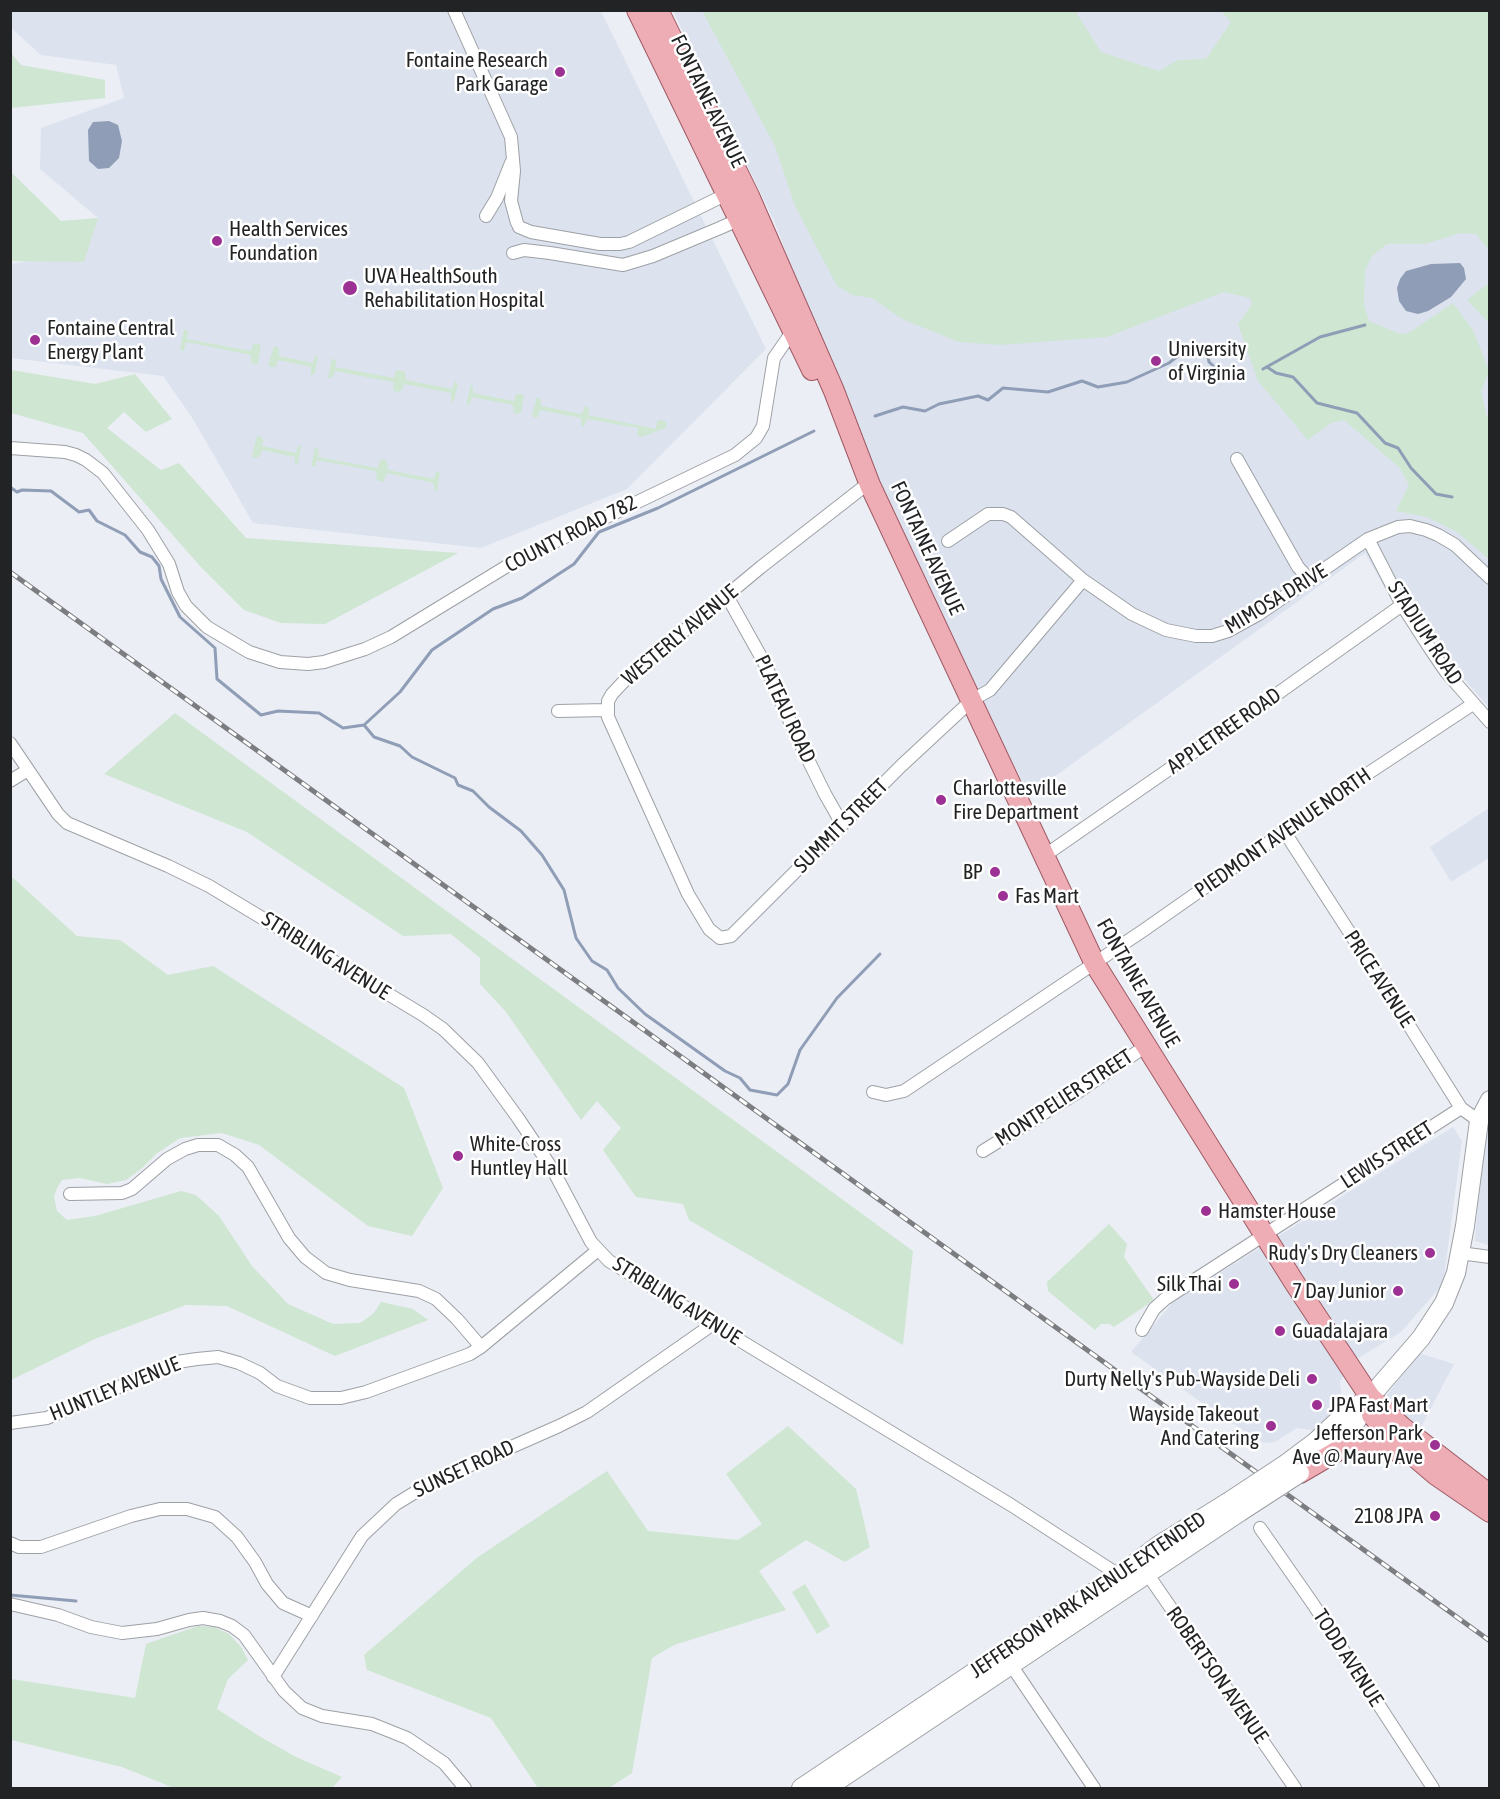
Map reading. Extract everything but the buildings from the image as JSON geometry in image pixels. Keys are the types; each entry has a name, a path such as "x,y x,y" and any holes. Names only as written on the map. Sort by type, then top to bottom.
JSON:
{"main road":[{"name":"FONTAINE AVENUE","path":"637,10 792,332 867,478 1095,963 1370,1397"},
{"name":"FONTAINE AVENUE","path":"658,10 749,196 834,391 867,478"},
{"path":"1370,1397 1372,1415 1379,1425 1428,1468 1490,1512"},
{"path":"1370,1397 1403,1428 1490,1495"},
{"path":"1293,1468 1351,1443 1365,1440 1381,1442 1428,1468"}],"street":[{"path":"454,10 512,137 514,171 511,201 518,225 531,232 600,244 620,244 629,242 727,194 749,196 738,220 653,256 622,265 524,250 513,253"},
{"path":"486,216 497,198 512,159"},
{"name":"COUNTY ROAD 782","path":"10,448 65,452 86,460 116,488 148,530 169,564 178,592 186,606 207,627 240,648 280,662 308,664 324,662 365,649 390,637 517,560 735,455 756,438 763,426 774,358 792,332"},
{"path":"1237,459 1298,567 1310,580"},
{"name":"WESTERLY AVENUE","path":"606,710 612,694 626,679 802,534 861,489 867,478"},
{"name":"MIMOSA DRIVE","path":"948,541 988,514 1003,514 1011,518 1083,580 1145,621 1166,630 1196,636 1212,636 1228,631 1259,614 1368,540 1398,527 1425,530 1455,545 1490,578"},
{"name":"STADIUM ROAD","path":"1368,540 1402,605 1440,663 1490,722"},
{"path":"972,700 990,690 1083,580"},
{"name":"PLATEAU ROAD","path":"727,596 765,664 794,731 842,824"},
{"name":"APPLETREE ROAD","path":"1044,856 1402,605"},
{"name":"SUMMIT STREET","path":"606,710 688,894 709,929 720,938 731,936 842,824 972,700"},
{"name":"PIEDMONT AVENUE NORTH","path":"873,1092 886,1095 904,1091 1473,704"},
{"path":"558,711 606,710"},
{"name":"STRIBLING AVENUE","path":"10,743 58,814 67,823 209,886 443,1029 478,1063 518,1118 553,1170 591,1242 609,1262 1011,1505 1122,1581"},
{"path":"10,781 28,770"},
{"name":"PRICE AVENUE","path":"1284,831 1461,1108 1479,1121"},
{"name":"MONTPELIER STREET","path":"983,1151 1078,1092 1146,1046"},
{"name":"JEFFERSON PARK AVENUE EXTENDED","path":"827,1788 1007,1659 1142,1567 1159,1545 1234,1507 1293,1468 1315,1442 1348,1411 1370,1397 1436,1318 1451,1289 1460,1253 1479,1121 1490,1100"},
{"name":"LEWIS STREET","path":"1142,1330 1154,1310 1165,1299 1461,1108"},
{"path":"70,1194 122,1193 132,1189 150,1176 167,1159 185,1149 198,1145 218,1145 235,1155 248,1167 289,1238 305,1257 326,1273 419,1291 436,1299 481,1347"},
{"name":"HUNTLEY AVENUE","path":"10,1423 47,1418 177,1362 218,1357 239,1363 292,1392 310,1398 341,1398 470,1354 598,1250"},
{"path":"1460,1253 1490,1257"},
{"name":"SUNSET ROAD","path":"273,1677 362,1536 396,1504 432,1482 587,1412 713,1324"},
{"path":"10,1544 19,1547 41,1547 140,1514 160,1509 188,1509 215,1517 237,1537 267,1584 283,1603 312,1616"},
{"name":"TODD AVENUE","path":"1260,1528 1313,1604 1433,1788"},
{"name":"ROBERTSON AVENUE","path":"1142,1567 1295,1788"},
{"path":"10,1604 49,1612 91,1627 122,1633 157,1629 189,1620 213,1619 232,1626 244,1635 292,1701 310,1712 372,1725 407,1738 444,1763 465,1788"},
{"path":"1007,1659 1094,1788"},
{"name":"JEFFERSON PARK AVENUE EXTENDED","path":"801,1788 1007,1659"}],"shaded area":[{"path":"11,10 601,11 766,349 627,489 481,548 253,523 193,419 163,376 11,358 11,264 71,253 98,218 40,169 41,128 124,98 116,65 41,55 11,28"},
{"name":"University of Virginia","path":"673,11 1489,11 1489,708 1454,667 1443,641 1395,606 1365,553 1029,795 944,627 883,491 808,312 775,223"},
{"path":"1489,808 1489,858 1451,882 1430,847"},
{"path":"1489,1110 1489,1245 1475,1241 1484,1122"},
{"path":"1453,1127 1462,1141 1443,1284 1401,1332 1357,1359 1340,1381 1342,1400 1318,1431 1297,1428 1275,1442 1264,1443 1212,1410 1131,1352 1173,1302"},
{"path":"1419,1353 1454,1364 1419,1431 1386,1403 1387,1395"}],"green space":[{"path":"702,11 1075,11 1101,52 1159,71 1178,60 1206,59 1231,22 1221,11 1489,11 1489,250 1476,234 1460,233 1425,244 1387,244 1372,256 1365,271 1364,305 1369,321 1398,333 1407,334 1453,303 1473,330 1489,371 1481,391 1489,421 1489,559 1457,532 1427,517 1396,511 1409,485 1400,468 1344,420 1331,423 1308,440 1258,381 1238,324 1252,304 1250,298 1224,292 1107,337 1000,345 959,342 902,319 872,298 852,295 837,286 795,206 775,146"},
{"path":"11,53 21,65 105,80 105,98 11,108"},
{"path":"11,172 61,221 98,218 84,262 11,261"},
{"path":"1489,283 1489,323 1467,300"},
{"path":"184,329 188,331 187,339 251,351 253,344 259,344 261,346 258,363 251,363 251,355 186,342 184,351 180,350"},
{"path":"274,346 279,349 279,356 313,363 315,356 318,355 315,374 311,375 311,367 278,360 276,367 270,367 268,365"},
{"path":"332,358 336,361 335,367 394,378 398,370 405,372 406,380 452,389 455,381 458,384 454,400 451,402 451,393 405,384 400,392 394,391 393,382 335,371 333,377 328,378"},
{"path":"11,370 95,384 135,374 172,419 146,432 124,412 107,428 161,470 179,463 246,538 458,553 325,624 281,623 244,610 200,566 83,433 11,413"},
{"path":"471,384 473,393 514,401 516,394 522,394 524,396 521,413 514,414 513,405 472,397 470,404 466,405"},
{"path":"537,397 541,400 541,406 582,414 585,406 589,408 588,415 656,429 657,421 665,421 667,424 665,428 642,437 637,435 638,428 587,419 584,427 581,425 581,418 540,410 538,417 535,418 532,415"},
{"path":"257,436 262,437 262,446 296,453 298,446 301,445 298,464 295,465 295,457 262,450 259,457 253,458"},
{"path":"315,447 319,450 318,457 377,468 381,459 387,461 388,470 434,479 436,472 440,471 437,490 434,491 434,483 387,473 383,482 377,480 376,471 317,460 315,466 311,467"},
{"path":"175,713 913,1251 903,1345 689,1220 683,1204 636,1197 603,1150 621,1128 597,1101 581,1120 506,1012 480,984 480,958 451,934 403,936 247,832 104,774"},
{"path":"11,876 77,936 120,940 168,975 213,966 404,1088 443,1188 412,1236 368,1226 259,1145 222,1133 180,1138 156,1154 126,1180 107,1184 80,1178 62,1180 54,1197 57,1211 67,1220 95,1216 181,1191 196,1195 219,1216 252,1266 288,1304 333,1324 360,1323 373,1314 381,1302 413,1309 428,1320 335,1356 227,1306 186,1305 97,1338 11,1380"},
{"path":"1109,1224 1127,1244 1124,1257 1154,1300 1114,1327 1101,1324 1095,1330 1048,1291 1047,1282"},
{"path":"788,1426 856,1489 870,1547 845,1562 806,1540 759,1571 786,1610 674,1645 652,1658 632,1773 609,1788 538,1788 491,1718 367,1670 364,1655 478,1557 607,1471 648,1531 738,1540 762,1524 726,1474"},
{"path":"805,1584 830,1626 817,1634 792,1592"},
{"path":"198,1626 214,1627 229,1634 241,1647 248,1660 228,1679 217,1709 296,1757 342,1777 332,1788 174,1788 122,1767 11,1740 11,1679 135,1698 146,1644"}],"water":[{"path":"109,121 118,125 122,141 119,158 109,168 98,169 89,161 88,130 93,122"},
{"path":"1460,263 1464,268 1466,279 1451,297 1428,311 1418,314 1406,311 1399,301 1397,288 1406,271 1431,264"}],"waterway":[{"path":"1263,369 1320,337 1365,325"},
{"path":"875,416 903,407 925,411 939,404 978,396 988,400 1003,388 1048,392 1082,381 1098,387 1127,382 1169,363 1192,345 1206,346 1209,362 1220,372 1239,375"},
{"path":"1267,367 1276,373 1293,377 1317,403 1357,413 1385,443 1398,448 1411,468 1436,494 1452,497"},
{"path":"10,487 17,492 22,490 51,491 79,512 89,510 97,521 125,535 140,552 152,557 159,566 161,579 180,617 215,648 217,679 261,715 278,711 319,713 343,728 364,725 400,692 432,650 493,609 522,598 574,564 599,532 658,508 814,431"},
{"path":"364,725 374,737 400,746 412,757 455,778 458,785 473,791 489,807 521,831 542,855 564,890 576,938 592,961 607,970 618,988 645,1014 725,1071 740,1078 750,1090 777,1095 788,1084 800,1050 837,998 880,954"},
{"path":"10,1595 76,1601"}],"railway":[{"path":"10,572 1490,1641"}],"place":[{"name":"Fontaine Research Park Garage","path":"560,72"},
{"name":"Health Services Foundation","path":"217,241"},
{"name":"UVA HealthSouth Rehabilitation Hospital","path":"350,288"},
{"name":"Fontaine Central Energy Plant","path":"35,340"},
{"name":"University of Virginia","path":"1156,361"},
{"name":"Charlottesville Fire Department","path":"941,800"},
{"name":"BP","path":"995,872"},
{"name":"Fas Mart","path":"1003,896"},
{"name":"White-Cross Huntley Hall","path":"458,1156"},
{"name":"Hamster House","path":"1206,1211"},
{"name":"Rudy's Dry Cleaners","path":"1430,1253"},
{"name":"Silk Thai","path":"1234,1284"},
{"name":"7 Day Junior","path":"1398,1291"},
{"name":"Guadalajara","path":"1280,1331"},
{"name":"Durty Nelly's Pub-Wayside Deli","path":"1312,1379"},
{"name":"JPA Fast Mart","path":"1317,1405"},
{"name":"Wayside Takeout And Catering","path":"1271,1426"},
{"name":"Jefferson Park Ave @ Maury Ave","path":"1435,1445"},
{"name":"2108 JPA","path":"1435,1516"}]}
